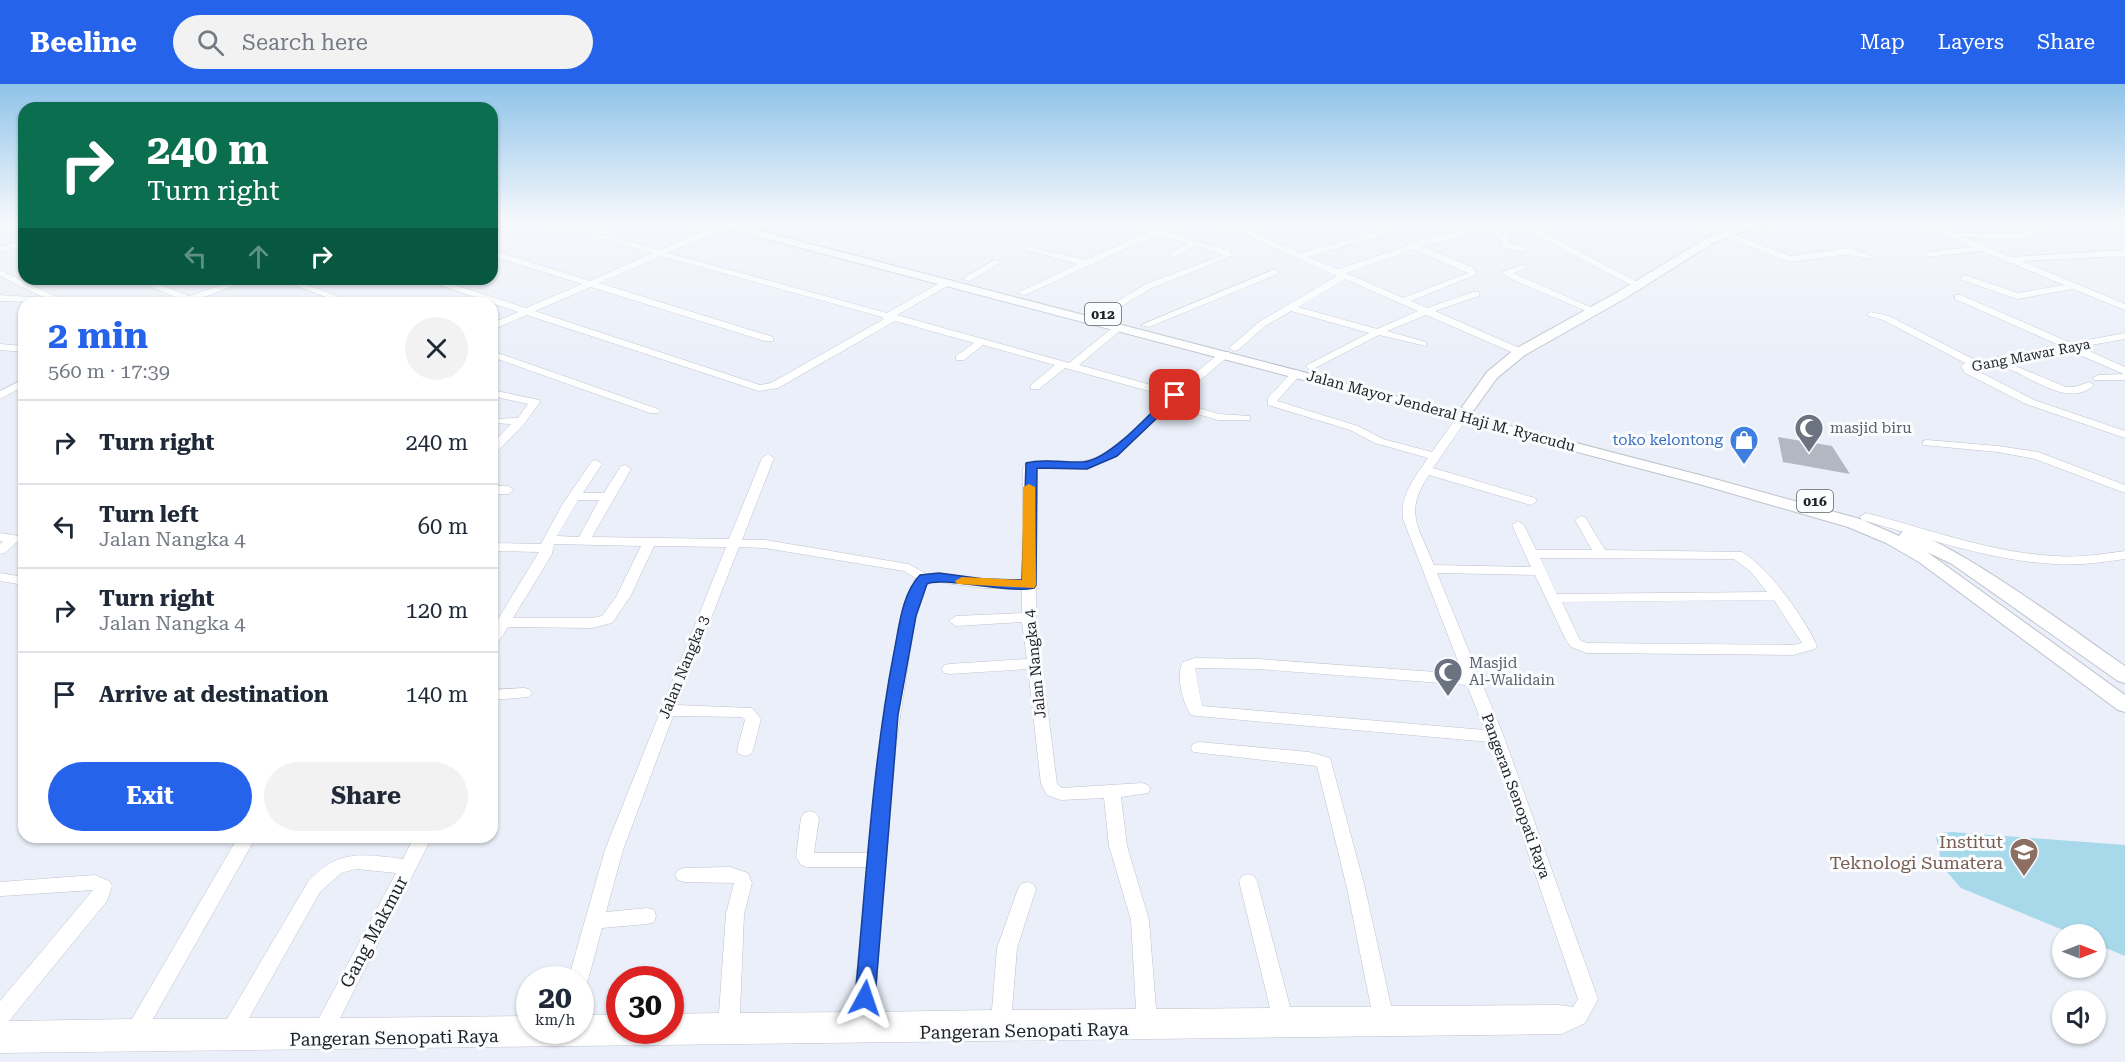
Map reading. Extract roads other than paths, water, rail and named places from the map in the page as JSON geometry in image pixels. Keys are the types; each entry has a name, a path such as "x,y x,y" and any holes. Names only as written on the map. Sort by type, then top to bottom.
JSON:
{"main road":[{"name":"Jalan Mayor Jenderal Haji M. Ryacudu","path":"891,267 1119,327 1230,351 1466,411 1866,518 1960,552 2125,676"},
{"name":"Jalan Mayor Jenderal Haji M. Ryacudu","path":"915,267 1146,325 1230,351"},
{"path":"1466,411 1492,375 1520,352 1666,267"},
{"path":"1047,300 1066,308 1062,312"},
{"path":"1078,308 1074,312 1088,319"},
{"name":"Jalan Mayor Jenderal Haji M. Ryacudu","path":"1707,475 1892,539 1963,584 2125,705"}],"street":[{"path":"535,267 770,339"},
{"path":"498,324 629,267"},
{"path":"709,267 1066,366 1172,398 1218,417 1246,418"},
{"path":"967,279 989,267"},
{"path":"1022,293 1077,267"},
{"path":"1103,314 1149,286 1200,267"},
{"path":"1327,267 1520,352"},
{"name":"Jalan Nangka 4","path":"1142,789 1061,794 1053,791 1049,784 1029,617 1031,465 1040,463 1087,465 1113,453 1172,398 1262,324 1342,273 1358,267"},
{"path":"1403,301 1473,274 1463,267"},
{"path":"1525,267 1506,272 1593,311"},
{"path":"1603,267 1638,285"},
{"path":"2026,267 2125,307"},
{"path":"1146,325 1275,272"},
{"path":"0,273 18,282"},
{"path":"1965,278 2017,296 2073,286"},
{"path":"498,303 759,388 774,386 948,282"},
{"path":"25,285 50,297"},
{"path":"153,285 183,297"},
{"path":"203,297 233,285"},
{"path":"300,285 334,297"},
{"path":"445,285 481,297"},
{"path":"1476,294 1376,332 1304,370 1272,400 1272,403 1354,428 1431,464 1531,501"},
{"path":"1959,297 2125,370"},
{"path":"0,298 18,300"},
{"path":"2108,300 2125,299"},
{"path":"0,309 18,301"},
{"path":"1288,307 1422,344"},
{"path":"1871,315 1886,318 1975,364"},
{"path":"1035,387 1119,327"},
{"name":"Gang Mawar Raya","path":"2125,336 1965,366 1966,369 2006,390 2086,423 2125,435"},
{"path":"960,358 980,343"},
{"path":"0,346 18,348"},
{"path":"498,356 654,411"},
{"path":"1996,360 2064,390 2077,390 2093,382 2125,377"},
{"path":"0,387 18,384"},
{"path":"0,396 18,385"},
{"path":"498,394 535,402 498,445"},
{"name":"Pangeran Senopati Raya","path":"862,1027 1562,1025 1578,1017 1585,1010 1588,999 1496,737 1414,534 1407,507 1410,496 1466,411"},
{"path":"498,421 520,421"},
{"path":"1927,443 2016,451 2038,456 2125,489"},
{"name":"Jalan Nangka 3","path":"582,966 614,850 667,710 768,458"},
{"path":"498,632 574,496 596,464"},
{"path":"584,539 606,497 625,469"},
{"path":"498,490 508,490"},
{"path":"574,496 606,497"},
{"path":"1581,520 1600,554"},
{"path":"1518,525 1576,644 1587,648 1792,650 1810,646 1752,565 1745,558 1737,555 1533,554"},
{"path":"0,537 14,539 0,550"},
{"path":"498,547 584,539 765,544 908,568 925,578 939,577 984,584 1029,585"},
{"path":"505,622 592,623 606,620 623,597 649,542"},
{"path":"1960,552 2054,562 2098,561 2125,555"},
{"path":"1428,569 1541,571"},
{"path":"0,578 18,580"},
{"path":"862,1027 890,715 909,616 916,592 925,578"},
{"path":"1552,598 1776,596"},
{"path":"956,621 1029,617"},
{"path":"1474,680 1258,664 1195,663 1188,665 1187,668 1192,704 1197,711 1496,737"},
{"path":"949,669 1033,664"},
{"path":"498,695 524,693"},
{"path":"667,710 746,712 753,719 745,750"},
{"path":"1198,748 1309,758 1324,762 1356,888 1383,1016"},
{"path":"1112,791 1118,846 1140,920 1147,1018"},
{"path":"810,818 805,857 807,860 877,860"},
{"path":"137,1029 244,843"},
{"name":"Gang Makmur","path":"325,1027 420,843"},
{"path":"233,1028 324,873 336,865 354,862 408,867"},
{"path":"684,875 730,874 742,878 743,883 735,914 729,1023"},
{"path":"1248,881 1282,1017"},
{"path":"0,1016 100,896 103,886 95,882 2,889"},
{"path":"1001,1020 1007,948 1027,889"},
{"path":"594,921 648,916"},
{"name":"Pangeran Senopati Raya","path":"0,1043 798,1029 1001,1020 1558,1014 1578,1017"},
{"name":"Pangeran Senopati Raya","path":"684,1023 729,1023 798,1029"},
{"name":"Pangeran Senopati Raya","path":"0,1030 516,1024"}],"water":[{"path":"1941,833 2125,845 2125,956 2106,948 2106,924 2052,925 1961,888 1947,872 1941,860 1936,837"}],"place":[{"name":"masjid biru","path":"1809,454"},
{"name":"toko kelontong","path":"1744,466"},
{"name":"Masjid Al-Walidain","path":"1448,698"},
{"name":"Institut Teknologi Sumatera","path":"2024,878"}]}
